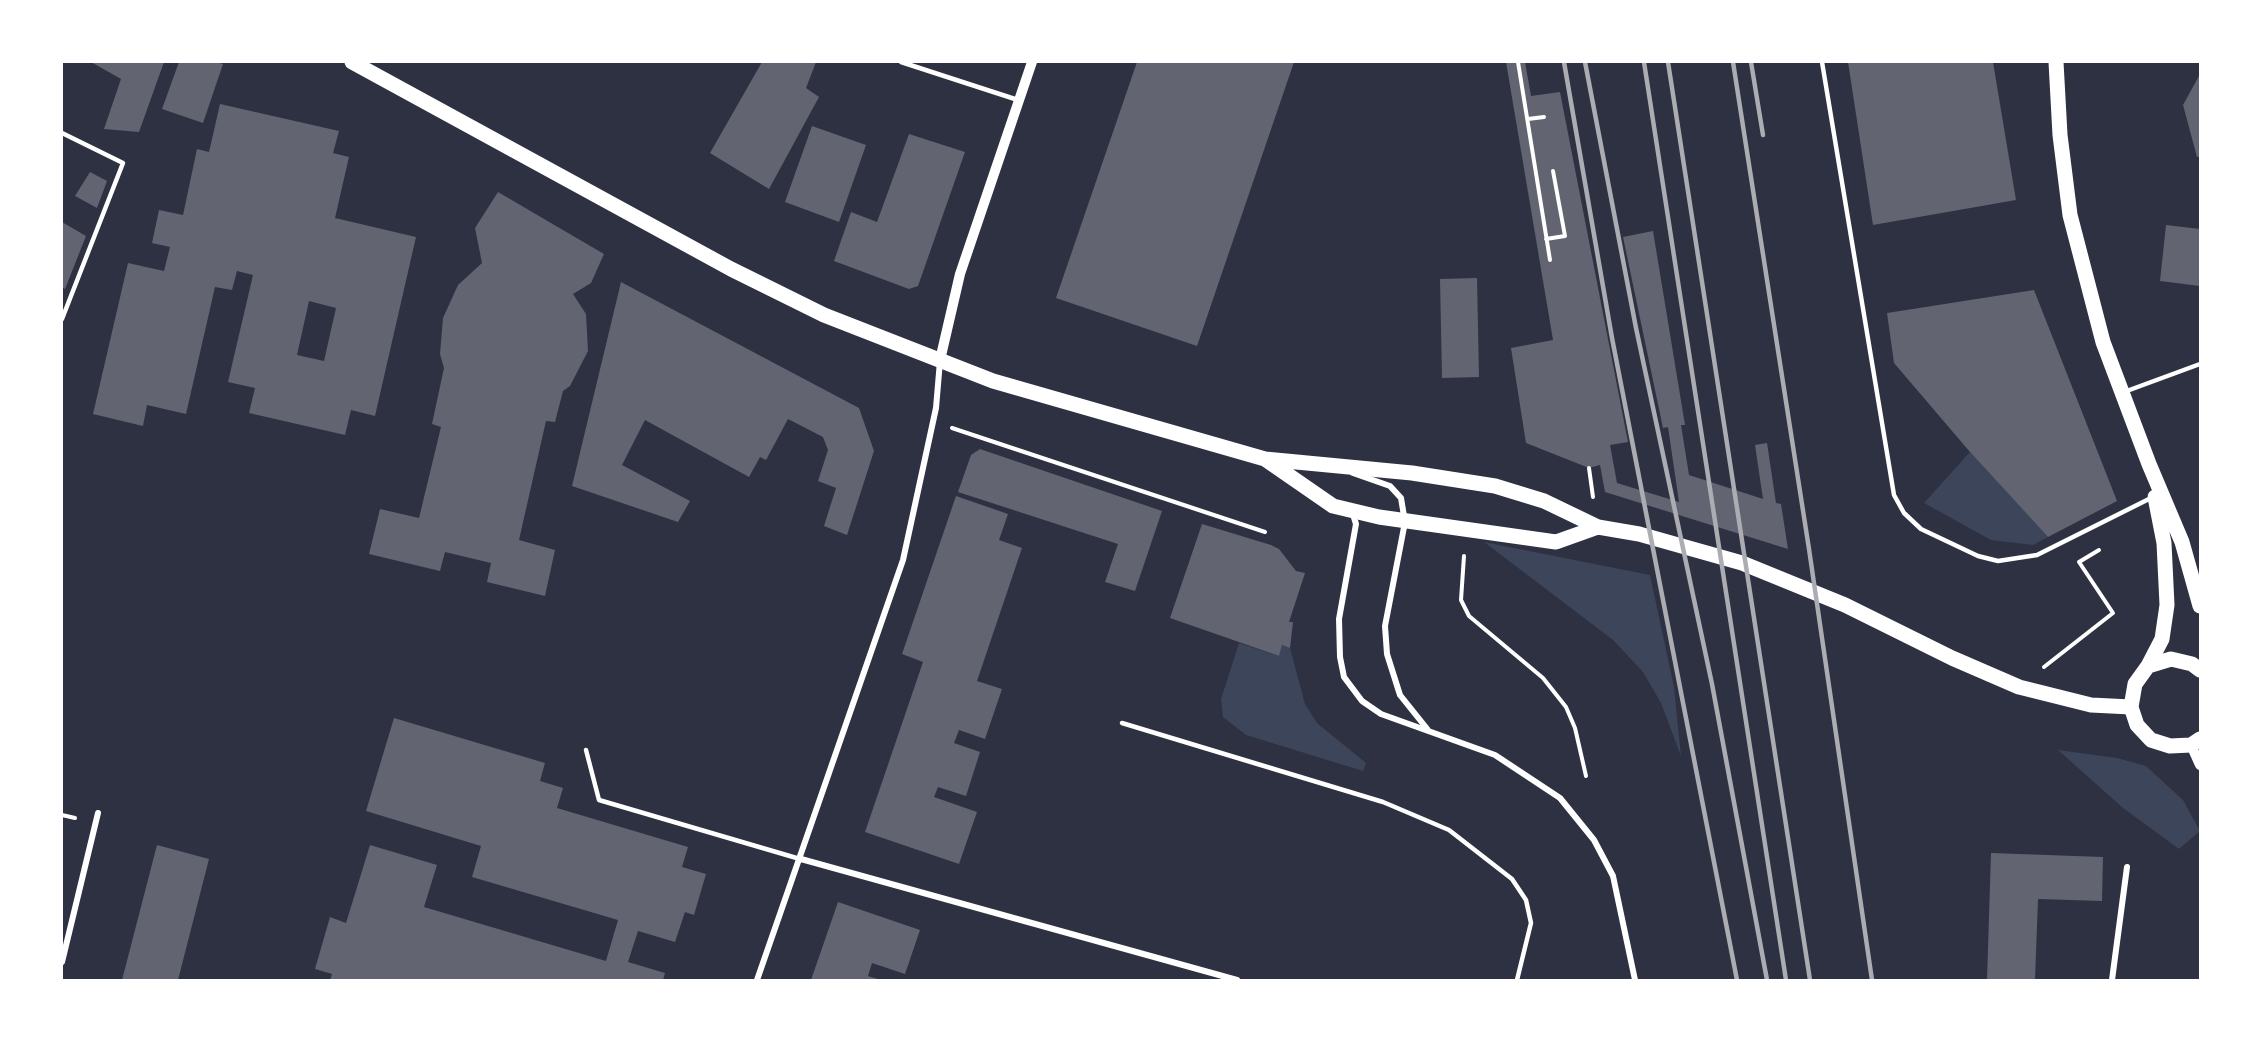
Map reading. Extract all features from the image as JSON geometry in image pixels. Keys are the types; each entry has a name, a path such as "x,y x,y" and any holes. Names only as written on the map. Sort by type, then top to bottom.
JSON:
{"main road":[{"path":"352,62 731,269 824,315 940,360 1034,394 1265,459 1495,486 1544,501 1598,527 1639,534 1742,563 1845,605 1952,658 2019,687 2091,705 2131,707"},
{"path":"2056,62 2060,135 2070,215 2103,342 2149,464 2182,542 2200,606"},
{"path":"1265,459 1333,506 1405,522 1556,542 1598,527"},
{"path":"2149,464 2164,543 2167,605 2162,639 2148,666 2135,684 2131,707 2137,725 2151,740 2170,746 2196,742"},
{"path":"2148,666 2171,659 2192,664 2200,670"}],"street":[{"path":"757,981 903,560 933,423 940,360 960,274 1032,62"},
{"path":"1330,465 1390,486 1401,498 1405,522 1384,626 1387,654 1400,696 1430,731"},
{"path":"1352,511 1356,524 1339,619 1340,657 1344,677 1362,701 1381,714 1495,755 1537,780 1575,814 1594,840 1613,876 1635,981"},
{"path":"2196,742 2200,765"},
{"path":"62,962 98,813"},
{"path":"801,859 1237,981"},
{"path":"2112,981 2127,867"}],"lane":[{"path":"901,62 1018,100"},
{"path":"1822,62 1894,495 1904,513 1921,529 1978,556 1998,561 2037,555 2155,496"},
{"path":"62,132 123,163 62,319"},
{"path":"2122,393 2200,364"},
{"path":"1122,723 1383,802 1449,830 1512,879 1526,900 1531,923 1516,981"},
{"path":"586,750 599,800 801,859"}],"path":[{"path":"1518,62 1550,260"},
{"path":"1528,119 1544,117"},
{"path":"1546,239 1565,236 1553,171"},
{"path":"933,423 1265,532"},
{"path":"1589,468 1592,489"},
{"path":"2019,687 2113,613 2079,562 2109,544"},
{"path":"1464,556 1461,600 1469,616 1543,678 1566,707 1575,728 1586,776"}],"shaded area":[{"path":"1970,452 2048,537 2033,545 1991,540 1924,503"},
{"path":"1484,542 1650,575 1674,687 1681,756 1661,703 1643,672 1613,640"},
{"path":"1239,643 1278,656 1282,645 1290,648 1305,704 1317,723 1366,763 1363,771 1246,735 1223,717 1221,699"},
{"path":"2058,750 2117,758 2146,766 2183,800 2200,831 2179,849 2123,808"}],"building":[{"path":"91,62 164,62 139,132 104,129 121,79"},
{"path":"179,62 223,64 203,123 162,109"},
{"path":"762,62 816,62 806,88 819,97 769,189 710,153"},
{"path":"1137,62 1294,62 1197,346 1056,298"},
{"path":"1506,62 1525,62 1531,96 1560,92 1628,442 1610,445 1617,483 1679,502 1668,427 1663,428 1623,237 1653,231 1685,425 1681,425 1689,475 1763,499 1755,445 1767,443 1776,503 1781,504 1788,549 1605,492 1600,465 1589,468 1526,443 1511,348 1553,340"},
{"path":"1848,62 1993,62 2016,200 1873,225"},
{"path":"2200,74 2200,157 2197,157 2183,105"},
{"path":"220,104 339,131 333,153 349,157 335,218 416,237 375,416 351,410 345,435 249,413 255,388 228,382 253,275 237,271 232,290 215,287 186,414 147,405 143,426 93,414 128,263 164,271 170,247 152,243 159,210 183,215 197,149 209,152","holes":["309,301 336,308 324,361 297,355"]},
{"path":"812,126 866,145 839,222 785,202"},
{"path":"909,134 965,152 918,286 909,289 834,261 851,212 877,222"},
{"path":"90,172 107,181 97,208 75,196"},
{"path":"498,192 604,254 591,283 573,294 586,314 588,351 570,386 563,391 555,422 546,421 519,540 555,550 545,596 487,582 491,563 445,552 440,571 369,554 380,509 419,518 441,427 432,424 444,368 440,354 443,318 458,285 482,263 475,228"},
{"path":"62,222 86,236 65,289 62,287"},
{"path":"2166,225 2200,229 2200,286 2160,281"},
{"path":"1477,278 1479,377 1442,378 1440,279"},
{"path":"621,282 859,408 874,451 847,535 824,526 836,488 818,481 828,450 823,437 788,419 766,460 760,457 749,477 645,420 622,465 690,501 678,522 572,486"},
{"path":"2034,290 2117,501 2048,537 1970,452 1894,363 1887,313"},
{"path":"980,449 1162,511 1135,591 1105,582 1118,544 958,492 971,455"},
{"path":"956,496 1008,514 999,540 1022,548 977,681 1002,689 985,739 959,730 954,743 980,752 966,796 938,787 934,797 977,812 959,864 865,832 923,662 902,654"},
{"path":"1202,524 1271,545 1279,549 1296,571 1305,573 1289,622 1293,622 1290,648 1282,645 1279,656 1170,618"},
{"path":"394,718 545,763 540,781 563,788 557,808 688,847 682,867 706,874 694,915 685,912 675,942 638,931 628,962 665,973 663,980 330,980 332,974 315,969 330,917 346,923 370,845 437,865 424,907 606,961 618,920 472,877 481,846 366,811"},
{"path":"157,845 209,859 178,980 122,980"},
{"path":"1991,853 2103,857 2102,901 2038,899 2035,980 1987,980"},
{"path":"838,902 920,930 905,974 872,963 868,976 881,980 811,980"}],"railway":[{"path":"1564,62 1612,338 1737,980"},
{"path":"1585,62 1636,328 1712,684 1767,980"},
{"path":"1644,62 1786,980"},
{"path":"1668,62 1810,980"},
{"path":"1733,62 1809,549 1872,980"},
{"path":"1751,62 1763,135"}]}
